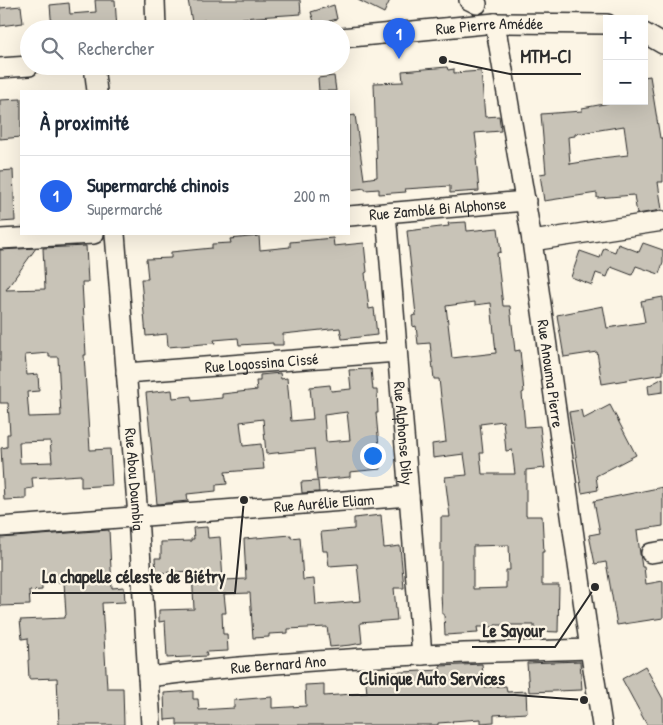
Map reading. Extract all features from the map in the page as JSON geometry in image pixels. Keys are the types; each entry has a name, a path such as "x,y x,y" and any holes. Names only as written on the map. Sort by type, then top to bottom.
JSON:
{"street":[{"path":"155,0 156,20"},
{"name":"Rue Pierre Amédée","path":"350,37 495,23 603,24"},
{"name":"Rue Anouma Pierre","path":"495,23 526,201 602,725"},
{"path":"648,35 663,44"},
{"path":"0,68 20,67"},
{"path":"95,75 97,90"},
{"name":"Rue Zamblé Bi Alphonse","path":"350,216 526,201"},
{"name":"Rue Alphonse Diby","path":"386,213 422,654"},
{"path":"532,241 663,220"},
{"path":"0,239 75,235"},
{"name":"Rue Abou Doumbia","path":"115,235 138,516 151,725"},
{"name":"Rue Logossina Cissé","path":"126,373 398,352"},
{"name":"Rue Aurélie Eliam","path":"0,527 409,496"},
{"name":"Rue Bernard Ano","path":"148,677 222,668 422,654 590,649"}],"building":[{"path":"95,0 115,0 116,20 51,20 50,5 69,3 70,14 96,12"},
{"path":"188,0 300,0 301,14 242,18 242,20 192,20"},
{"path":"358,0 390,0 384,13"},
{"path":"334,5 337,19 313,20 311,12"},
{"path":"21,6 23,20 20,20 20,23 0,26 0,8"},
{"path":"447,67 448,70 454,69 454,73 481,71 485,117 499,116 501,131 475,133 479,191 450,193 450,186 405,189 406,192 379,194 379,189 350,190 350,116 355,115 364,179 377,177 374,83 403,82 402,71"},
{"path":"334,76 336,90 319,90 318,78"},
{"path":"648,76 650,76 660,138 663,138 663,182 658,182 662,210 637,214 634,195 597,198 597,193 544,201 540,174 546,173 541,114 582,111 582,108 603,104 648,105","holes":["624,126 628,155 570,164 568,137 575,136 575,134"]},
{"path":"20,99 20,137 0,139 0,100"},
{"path":"13,170 15,221 0,222 0,171"},
{"path":"466,222 467,231 498,228 501,252 497,253 503,306 510,306 515,351 520,350 525,427 540,426 545,468 526,470 526,516 542,516 544,552 542,552 542,585 559,585 558,632 534,631 534,625 495,625 495,627 477,627 478,633 445,635 441,593 441,517 450,517 445,477 467,475 464,454 433,458 432,444 446,442 439,379 434,379 430,343 418,344 416,326 413,327 412,316 416,315 407,231 449,226 448,223","holes":["475,302 475,305 491,303 496,353 452,358 446,306","503,421 506,451 512,450 515,474 482,474 480,453 483,453 480,424","509,545 510,570 506,570 506,588 473,589 473,546"]},
{"path":"259,236 260,250 290,247 290,242 333,238 334,246 364,243 369,309 374,308 377,335 342,339 340,328 283,334 283,345 273,345 273,343 239,345 238,338 214,340 215,343 168,347 167,334 146,336 141,279 148,279 146,259 171,258 171,252 212,248 212,244 231,243 230,239"},
{"path":"643,243 663,250 663,263 659,274 636,266 632,275 611,267 607,277 596,273 592,285 571,277 580,251 600,258 604,248 615,252 618,244 639,252"},
{"path":"86,246 88,282 82,282 90,450 110,449 112,485 81,487 81,475 32,478 33,488 26,489 26,499 4,500 1,448 7,447 7,434 10,434 8,403 0,403 0,250 36,248 6,290 45,289 43,248","holes":["49,353 49,357 58,357 61,416 29,417 27,392 39,391 38,374 27,375 25,355","50,441 52,462 20,463 19,442"]},
{"path":"663,297 663,374 602,384 597,352 564,357 557,315 603,306 607,328 645,322 641,301"},
{"path":"371,369 373,390 377,390 378,413 376,413 381,469 350,472 350,477 317,480 314,449 266,454 263,419 240,422 243,446 261,444 264,469 225,472 227,484 216,485 216,491 187,494 188,501 157,504 146,393 172,390 173,398 191,396 192,401 222,398 222,394 257,390 256,381 260,381 260,375 280,373 281,379 287,378 291,421 313,419 310,387 330,385 331,391 351,389 349,370","holes":["347,412 350,440 326,442 324,415"]},
{"path":"663,378 663,392 649,394 648,386"},
{"path":"610,405 636,455 596,476 598,490 582,493 569,412 581,410 583,419"},
{"path":"318,481 319,492 302,493 301,482"},
{"path":"663,487 663,526 637,530 646,584 663,581 663,618 617,625 606,562 595,564 589,535 600,533 594,501"},
{"path":"381,515 384,548 400,546 404,588 394,588 397,620 360,623 362,643 351,645 330,647 327,627 288,629 288,633 269,634 269,637 253,638 250,593 224,594 226,613 222,613 223,634 227,634 228,651 206,652 207,656 167,658 165,621 159,622 159,610 194,609 192,571 156,573 155,558 161,558 161,542 191,541 191,539 194,539 193,528 207,527 208,538 220,537 223,580 246,579 244,539 291,535 291,538 300,537 303,580 314,579 316,605 361,601 357,564 329,566 327,551 323,551 321,532 354,529 354,518"},
{"path":"109,530 112,588 124,587 125,602 102,603 107,688 123,688 124,725 59,725 57,678 29,679 28,638 22,639 20,620 65,618 64,582 42,583 42,590 29,591 30,605 0,606 0,538"},
{"path":"580,661 582,690 529,692 527,663"},
{"path":"482,664 484,687 506,686 507,692 526,691 527,713 494,715 494,722 481,723 481,719 452,721 438,723 438,725 177,725 177,719 165,720 164,693 193,691 193,699 198,699 199,710 234,708 234,700 272,697 272,708 306,706 305,685 324,684 324,696 367,693 365,674 440,670 440,666"},
{"path":"645,666 663,699 663,725 647,725 622,679"}],"place":[{"name":"Supermarché chinois","path":"399,59"},
{"name":"MTM-CI","path":"443,60"},
{"name":"La chapelle céleste de Biétry","path":"244,500"},
{"name":"Le Sayour","path":"595,587"},
{"name":"Clinique Auto Services","path":"584,700"}]}
